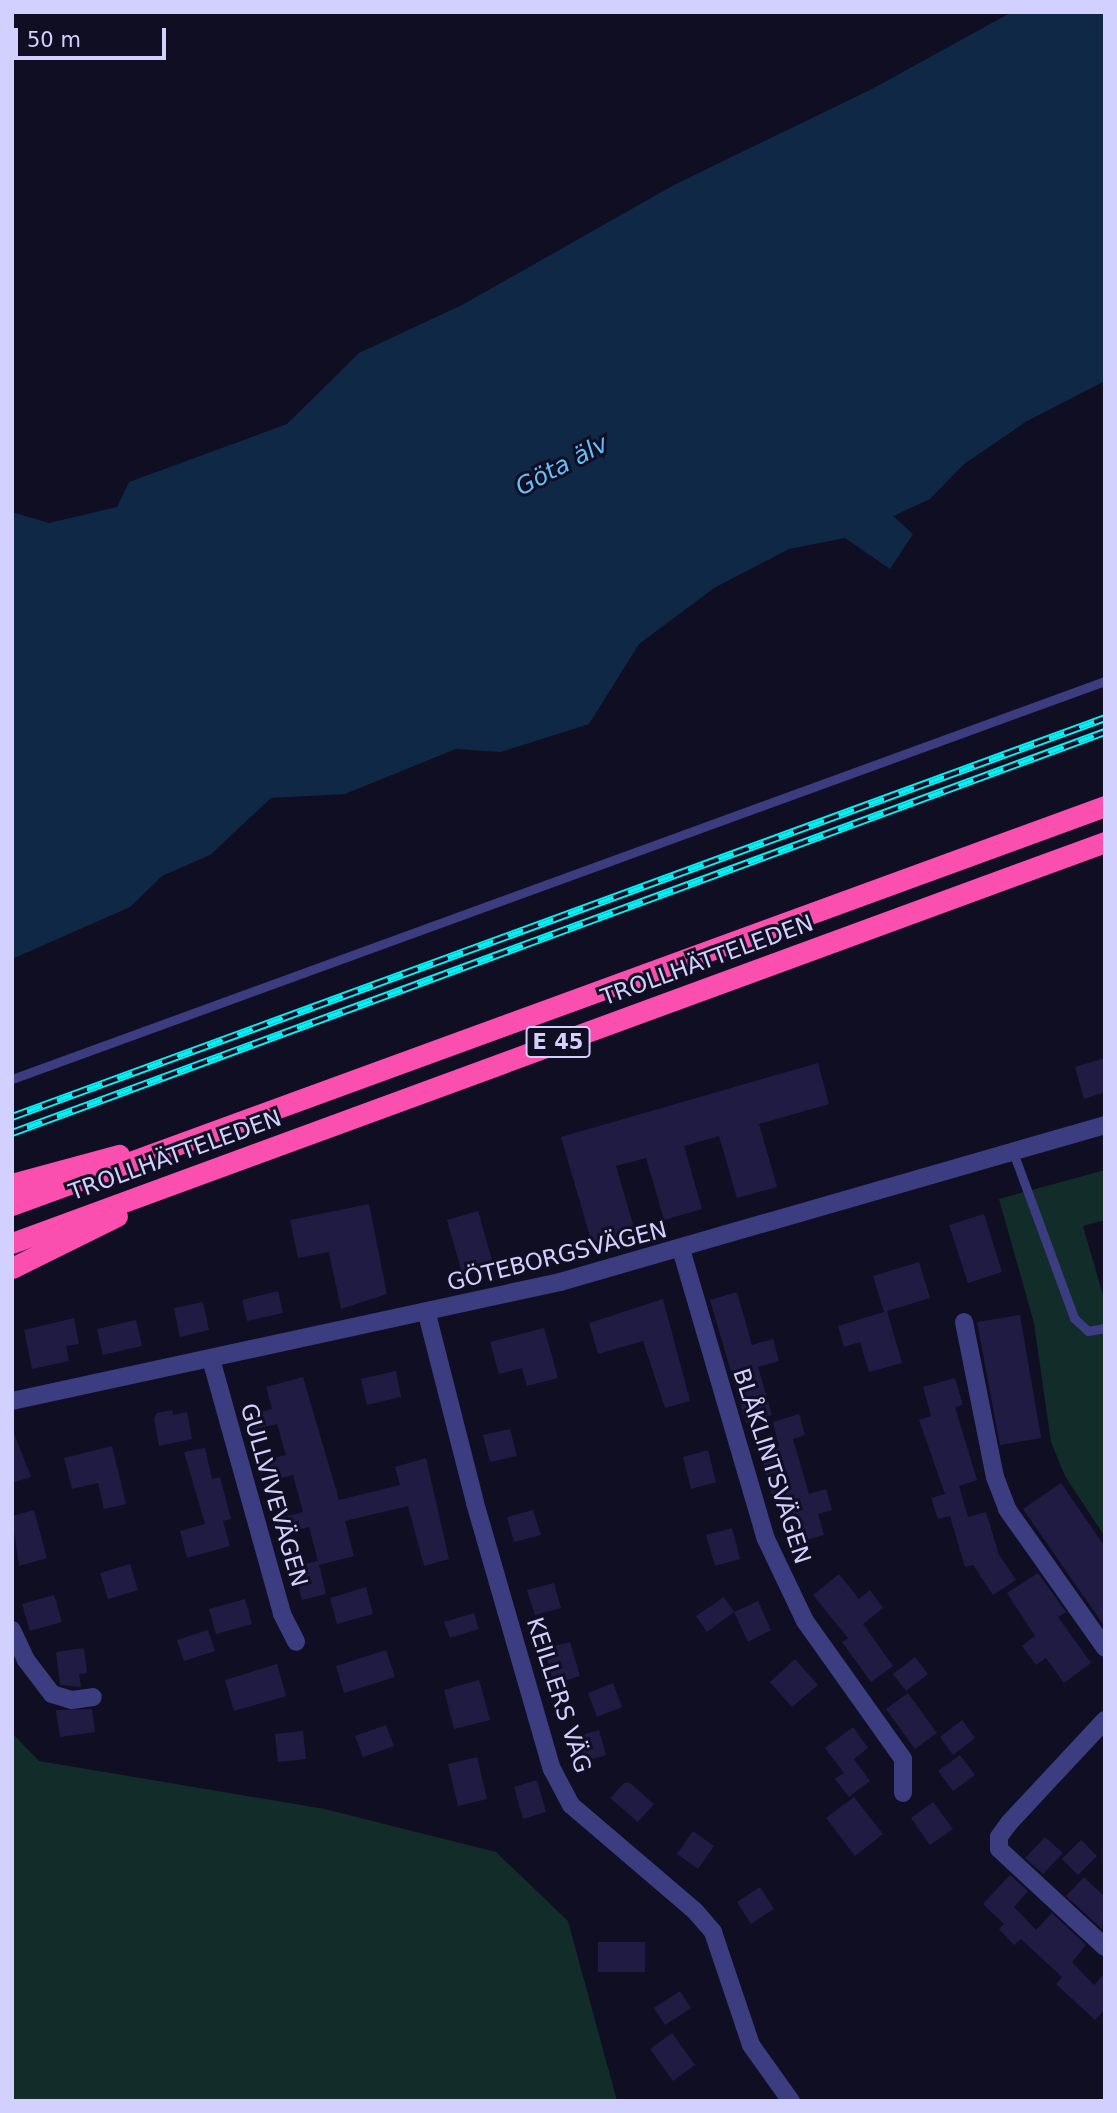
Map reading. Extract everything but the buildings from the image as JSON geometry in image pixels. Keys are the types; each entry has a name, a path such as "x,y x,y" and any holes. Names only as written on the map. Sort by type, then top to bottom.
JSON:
{"highway":[{"name":"TROLLHÄTTELEDEN","path":"12,1205 1105,806"},
{"name":"TROLLHÄTTELEDEN","path":"12,1243 1105,842"},
{"path":"12,1184 75,1163 183,1142"},
{"path":"12,1268 192,1175"}],"street":[{"name":"GÖTEBORGSVÄGEN","path":"12,1401 427,1314 681,1249 1105,1125"},
{"name":"BLÅKLINTSVÄGEN","path":"681,1249 765,1539 805,1621 903,1759 903,1793"},
{"name":"KEILLERS VÄG","path":"427,1314 475,1503 552,1769 571,1805 695,1911 713,1932 751,2045 791,2101"},
{"path":"964,1322 995,1476 1007,1509 1102,1639"},
{"name":"GULLVIVEVÄGEN","path":"211,1359 282,1614 296,1642"},
{"path":"12,1630 26,1660 52,1693 72,1700 93,1697"},
{"path":"1105,1720 999,1837 999,1849 1105,1947"}],"lane":[{"path":"12,1079 1105,681"},
{"path":"1013,1152 1074,1318 1088,1331 1105,1328"}],"green space":[{"path":"1105,1170 1105,1220 1083,1226 1105,1302 1105,1537 1065,1476 1051,1442 1034,1323 999,1199"},
{"path":"12,1733 39,1761 325,1809 496,1852 568,1921 617,2101 12,2101"}],"water":[{"name":"Göta älv","path":"1012,12 1105,12 1105,381 1027,421 964,464 930,499 893,516 913,534 890,569 845,538 789,549 714,588 639,644 589,724 501,752 456,749 345,794 271,798 210,855 162,876 130,907 12,959 12,512 49,523 117,507 129,482 287,424 359,353 462,305 674,185 872,89"}],"railway":[{"path":"12,1117 1105,718"},
{"path":"12,1133 1105,732"}]}
